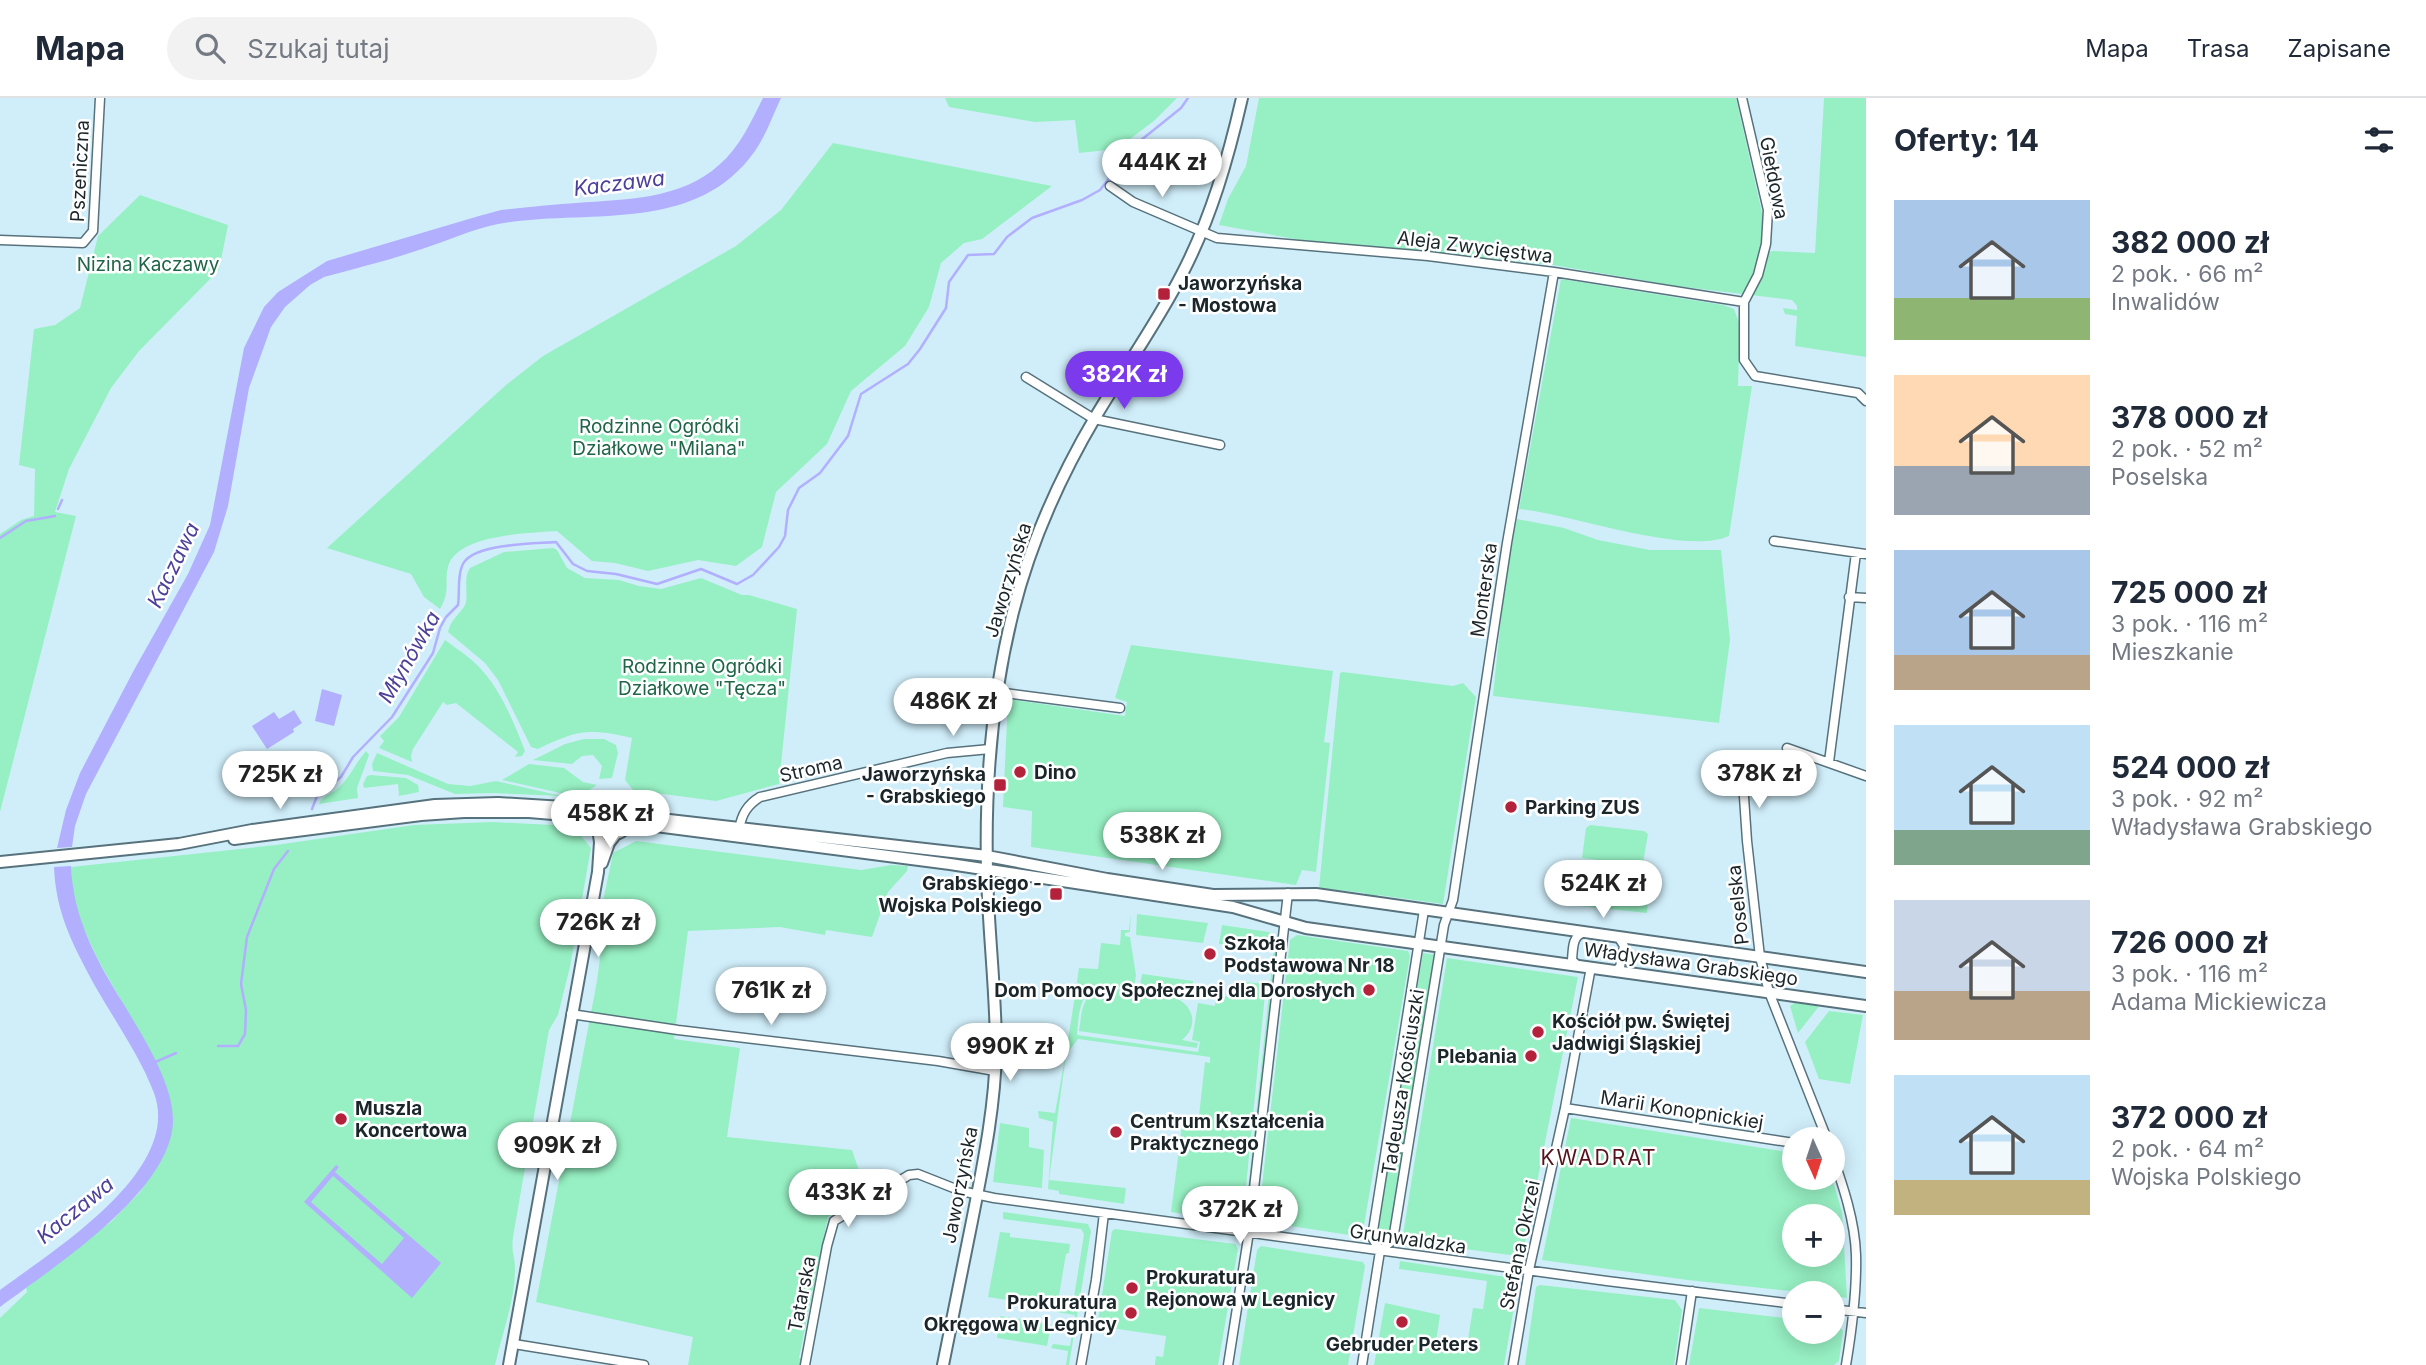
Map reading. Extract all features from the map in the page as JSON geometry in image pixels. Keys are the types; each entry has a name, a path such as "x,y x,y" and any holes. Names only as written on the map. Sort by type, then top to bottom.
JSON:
{"street":[{"name":"Pszeniczna","path":"0,240 83,243 93,231 100,98"},
{"name":"Jaworzyńska","path":"943,1365 988,1139 995,1071 987,870 990,749 997,692 1014,609 1028,563 1059,487 1094,419 1170,297 1202,231 1224,172 1242,98"},
{"name":"Giełdowa","path":"1742,98 1768,210 1769,225 1758,275 1744,302"},
{"name":"Aleja Zwycięstwa","path":"1110,186 1133,202 1217,238 1428,256 1554,272 1744,302"},
{"name":"Monterska","path":"1447,913 1453,900 1507,542 1554,272"},
{"path":"1744,302 1744,360 1755,376 1858,393 1866,401"},
{"path":"1026,377 1094,419 1220,445"},
{"path":"1774,541 1866,554"},
{"path":"1829,762 1856,553"},
{"path":"1849,597 1866,598"},
{"path":"997,692 1120,708"},
{"path":"1787,748 1866,776"},
{"name":"Stroma","path":"739,829 748,806 760,797 947,753 990,749"},
{"name":"Poselska","path":"1743,782 1760,957 1769,992 1822,1127"},
{"path":"509,1365 570,1014 598,872 600,842 593,815 597,805 604,799 614,798 628,809 629,818 626,826 609,843 598,872"},
{"path":"0,862 209,840 253,839 364,818 467,803 580,808 597,805"},
{"name":"Władysława Grabskiego","path":"628,809 643,817 987,856 1222,901 1284,923 1866,1006"},
{"path":"364,818 507,812 577,816 607,834 616,834"},
{"name":"Władysława Grabskiego","path":"626,826 648,825 1222,901 1288,893 1316,894 1866,972"},
{"path":"1228,1365 1249,1232 1288,893"},
{"name":"Tadeusza Kościuszki","path":"1362,1365 1380,1251 1372,1237 1424,910"},
{"name":"Tadeusza Kościuszki","path":"1380,1251 1393,1240 1447,913"},
{"path":"1577,965 1572,960 1575,940 1578,934 1583,933"},
{"path":"1615,971 1620,967 1624,946 1619,938"},
{"name":"Stefana Okrzei","path":"1513,1365 1591,967"},
{"path":"570,1014 678,1031 939,1061 995,1071"},
{"name":"Marii Konopnickiej","path":"1565,1108 1782,1141"},
{"path":"1387,1146 1407,1149"},
{"name":"Tatarska","path":"805,1365 834,1221 909,1175 918,1174 978,1195"},
{"path":"1844,1190 1856,1254 1854,1312 1846,1365"},
{"name":"Grunwaldzka","path":"978,1195 1380,1251 1782,1302"},
{"path":"1081,1365 1096,1280 1104,1213"},
{"path":"1681,1365 1692,1291"},
{"path":"1845,1311 1866,1313"},
{"path":"514,1344 643,1365"}],"green space":[{"path":"945,98 1177,98 1155,120 1117,149 1079,153 1075,120 1035,122 949,107"},
{"path":"1259,98 1736,98 1763,217 1758,255 1773,251 1815,253 1824,98 1866,98 1866,357 1795,346 1797,316 1785,314 1783,308 1797,310 1792,300 1676,286 1553,265 1300,240 1219,225 1228,199 1246,166"},
{"name":"Rodzinne Ogródki Działkowe \"Milana\"","path":"833,143 1052,186 982,239 964,243 941,263 929,307 905,346 851,391 827,444 776,492 762,547 736,566 698,560 648,571 592,561 557,531 495,537 465,548 454,556 448,567 446,592 440,609 424,597 411,574 327,548 506,385 543,356 736,246 781,210"},
{"name":"Nizina Kaczawy","path":"140,195 228,225 219,270 139,351 111,388 69,469 55,512 76,516 0,812 0,534 21,520 34,516 35,469 19,465 34,329 55,325 80,308 98,236"},
{"path":"1561,279 1734,309 1740,325 1738,386 1752,386 1729,536 1709,541 1657,538 1519,509"},
{"path":"1517,519 1650,550 1721,550 1730,640 1719,723 1493,696 1505,579"},
{"name":"Rodzinne Ogródki Działkowe \"Tęcza\"","path":"553,548 557,550 567,568 585,578 619,580 661,589 701,578 742,595 797,609 779,784 716,801 633,790 625,780 632,738 593,732 563,738 538,749 531,747 498,680 485,663 448,632 466,602 466,580 470,568 504,552"},
{"path":"445,640 476,664 494,686 521,740 525,751 522,756 515,757 518,752 456,703 447,705 443,702 413,749 412,762 379,748 384,741 380,736 399,717"},
{"path":"1131,645 1333,671 1324,742 1330,743 1316,872 1302,870 1296,885 1031,847 1032,811 1003,807 1008,699 1125,716 1127,702 1115,698"},
{"path":"1340,673 1453,686 1463,683 1476,697 1443,904 1378,895 1377,898 1365,896 1365,893 1319,888"},
{"path":"584,739 604,739 616,745 618,753 612,778 599,779 602,766 593,755 582,756 572,764 533,760 565,744"},
{"path":"366,751 369,755 357,788 358,798 319,804 341,786"},
{"path":"377,753 448,784 470,786 496,781 562,796 455,794 408,775 373,771 372,764"},
{"path":"529,764 564,768 583,782 597,785 578,797 502,780"},
{"path":"367,776 406,778 418,785 419,792 399,796 398,784 364,788"},
{"path":"492,822 573,826 591,848 570,967 558,1015 549,1030 513,1237 513,1293 495,1365 0,1365 0,1318 27,1292 26,1288 112,1221 140,1192 163,1157 172,1125 153,1056 98,960 78,916 72,894 71,867 276,845 414,825"},
{"path":"1590,825 1644,831 1648,834 1643,863 1640,865 1582,858 1586,828"},
{"path":"636,841 861,870 891,865 908,866 907,871 888,892 872,937 826,930 825,935 780,927 688,931 674,1039 740,1048 727,1137 852,1150 866,1191 828,1217 799,1358 806,1360 805,1365 688,1365 693,1337 536,1302 597,981 602,943 603,901 613,853"},
{"path":"1563,887 1648,899 1647,913 1561,904"},
{"path":"1131,913 1130,932 1125,933 1125,936 1130,937 1136,975 1134,989 1106,987 1089,992 1081,1007 1077,1035 1198,1052 1200,1042 1192,1040 1198,1003 1215,1006 1216,995 1230,997 1231,987 1244,988 1245,982 1266,984 1241,1222 1171,1212 1182,1126 1191,1127 1193,1116 1199,1116 1205,1062 1210,1063 1210,1057 1078,1039 1066,1055 1049,1180 1126,1188 1124,1204 1059,1194 1059,1191 1048,1189 1053,1122 1039,1118 1038,1111 1055,1113 1079,968 1098,969 1101,943 1120,945 1121,930 1129,930"},
{"path":"1137,914 1208,923 1203,943 1136,935"},
{"path":"1222,925 1269,932 1272,935 1270,951 1219,944"},
{"path":"1297,935 1408,951 1410,956 1362,1237 1258,1221 1290,940"},
{"path":"1275,938 1277,938 1245,1218"},
{"path":"1423,953 1435,955 1390,1240 1376,1238"},
{"path":"1447,958 1578,977 1523,1253 1518,1256 1402,1241"},
{"path":"1142,974 1193,981 1192,997 1139,990"},
{"path":"1099,989 1176,998 1182,1002 1190,1012 1192,1023 1182,1040 1198,1043 1197,1048 1079,1031 1088,997"},
{"path":"1796,1002 1820,1005 1798,1033 1790,1006"},
{"path":"1829,1011 1863,1015 1850,1084 1819,1079 1805,1042"},
{"path":"1571,1118 1782,1151 1782,1190 1836,1190 1840,1204 1782,1204 1782,1267 1845,1267 1845,1264 1847,1298 1845,1281 1782,1281 1782,1290 1542,1260"},
{"path":"1000,1123 1029,1128 1029,1147 1044,1150 1042,1188 993,1182"},
{"path":"1003,1212 1088,1224 1091,1231 1069,1365 1066,1365 1068,1351 1051,1348 1053,1344 1070,1346 1075,1315 1057,1312 1057,1308 988,1297 1000,1232 1010,1233 1010,1237 1070,1244 1057,1307 1072,1310 1084,1234 1081,1229 1003,1219"},
{"path":"1115,1229 1235,1244 1238,1249 1218,1365 1155,1365 1156,1356 1163,1357 1166,1336 1097,1326 1112,1231"},
{"path":"1261,1246 1363,1262 1365,1266 1348,1365 1239,1365 1257,1250"},
{"path":"1400,1261 1519,1279 1504,1365 1374,1365 1385,1303 1440,1315 1436,1342 1467,1346 1473,1308 1483,1309 1487,1281 1399,1269"},
{"path":"1540,1285 1675,1300 1682,1310 1674,1365 1525,1365 1536,1287"},
{"path":"1699,1308 1782,1318 1782,1344 1841,1344 1839,1361 1834,1365 1689,1365"},
{"path":"1000,1316 1051,1324 1047,1346 997,1338"}],"shaded area":[{"path":"763,98 781,98 759,145 730,178 702,196 671,207 637,213 532,220 488,226 398,257 324,277 310,285 285,307 271,327 249,388 228,506 214,552 86,794 75,826 72,847 57,848 66,810 80,773 188,574 210,525 244,348 264,307 278,292 327,261 501,210 652,196 687,185 704,177 733,151"},
{"path":"322,689 342,695 334,726 315,721"},
{"path":"294,710 302,723 293,729 294,732 267,749 252,726 274,712 279,719"},
{"path":"71,866 81,920 104,971 155,1059 168,1090 173,1120 168,1147 153,1174 132,1200 78,1249 0,1307 0,1290 79,1231 132,1179 149,1151 158,1122 154,1093 148,1079 87,971 62,914 54,867"},
{"path":"336,1165 339,1167 335,1172 441,1263 412,1298 304,1202","holes":["333,1176 404,1238 382,1264 311,1202"]}],"waterway":[{"name":"Młynówka","path":"312,809 317,796 341,777 353,757 392,717 433,653 440,628 458,605 460,571 467,558 504,546 556,542 573,564 587,571 616,574 657,584 701,569 737,584 753,575 779,547 785,536 788,510 799,488 820,473 848,436 861,394 908,364 920,349 946,308 949,282 968,255 994,254 1007,237 1032,218 1082,200 1100,190 1120,157 1181,108 1188,98"},
{"path":"58,509 62,500"},
{"path":"0,538 26,521 55,516"},
{"name":"Młynówka","path":"218,1046 238,1046 245,1034 246,1010 241,984 247,937 274,869 288,851"},
{"name":"Młynówka","path":"153,1063 176,1053"}],"place":[{"name":"Jaworzyńska - Mostowa","path":"1164,294"},
{"name":"Dino","path":"1020,772"},
{"name":"Jaworzyńska - Grabskiego","path":"1000,785"},
{"name":"Parking ZUS","path":"1511,807"},
{"name":"Grabskiego - Wojska Polskiego","path":"1056,894"},
{"name":"Szkoła Podstawowa Nr 18","path":"1210,954"},
{"name":"Dom Pomocy Społecznej dla Dorosłych","path":"1369,990"},
{"name":"Kościół pw. Świętej Jadwigi Śląskiej","path":"1538,1032"},
{"name":"Plebania","path":"1531,1056"},
{"name":"Muszla Koncertowa","path":"341,1119"},
{"name":"Centrum Kształcenia Praktycznego","path":"1116,1132"},
{"name":"Prokuratura Rejonowa w Legnicy","path":"1132,1288"},
{"name":"Prokuratura Okręgowa w Legnicy","path":"1131,1313"},
{"name":"Gebruder Peters","path":"1402,1322"}],"district":[{"name":"KWADRAT","path":"1599,1157"}],"water label":[{"name":"Kaczawa","path":"619,183"},
{"name":"Kaczawa","path":"173,565"},
{"name":"Kaczawa","path":"75,1210"}]}
